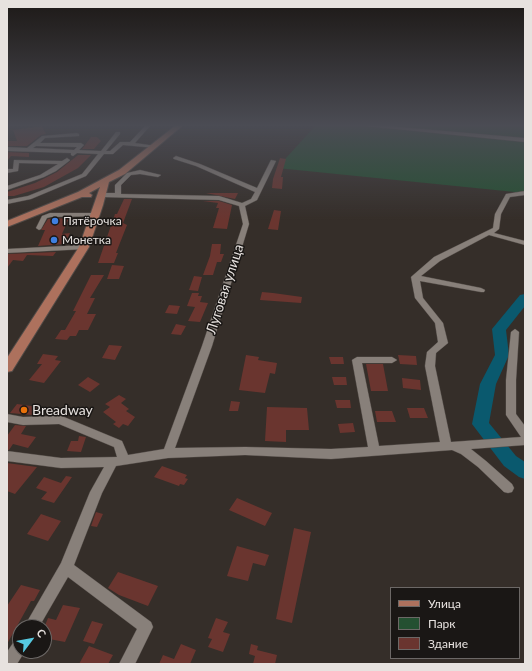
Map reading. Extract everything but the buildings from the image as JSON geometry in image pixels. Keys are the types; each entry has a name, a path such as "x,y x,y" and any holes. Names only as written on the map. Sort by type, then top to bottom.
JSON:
{"main road":[{"path":"7,224 105,183 140,157"},
{"path":"7,368 84,247 96,215 105,183"},
{"path":"81,194 101,198"}],"street":[{"path":"7,202 29,198 84,175 100,157"},
{"path":"176,158 198,165 258,191"},
{"path":"7,171 16,170 14,163 16,161 65,161 42,176 7,188"},
{"path":"101,198 118,195 219,198 242,205 254,200 273,161"},
{"path":"118,195 118,185 129,174 140,172 158,175"},
{"path":"415,277 437,259 496,228 498,214 508,195 525,193"},
{"name":"Луговая улица","path":"168,453 207,346 246,224 242,205"},
{"path":"39,228 44,217 50,215 96,215"},
{"path":"488,233 525,244"},
{"path":"7,251 84,247"},
{"path":"415,277 481,290"},
{"path":"415,277 420,298 439,323 443,343 432,352 430,366 449,447"},
{"path":"515,332 511,380 511,415 525,434"},
{"path":"374,450 357,360 392,360"},
{"path":"7,418 23,421 60,420 118,444 118,461 96,492 66,567 36,619"},
{"path":"7,456 61,463 118,461 168,453 245,451 331,454 525,441"},
{"path":"449,447 465,451 482,464 508,488"},
{"path":"66,567 146,627 127,664"}],"green space":[{"path":"287,157 525,157 525,193 277,168"}],"waterway":[{"path":"525,298 499,329 502,355 488,384 480,424 510,461 525,472"}],"place":[{"name":"Пятёрочка","path":"55,221"},
{"name":"Монетка","path":"54,240"},
{"name":"Breadway","path":"24,410"}]}
